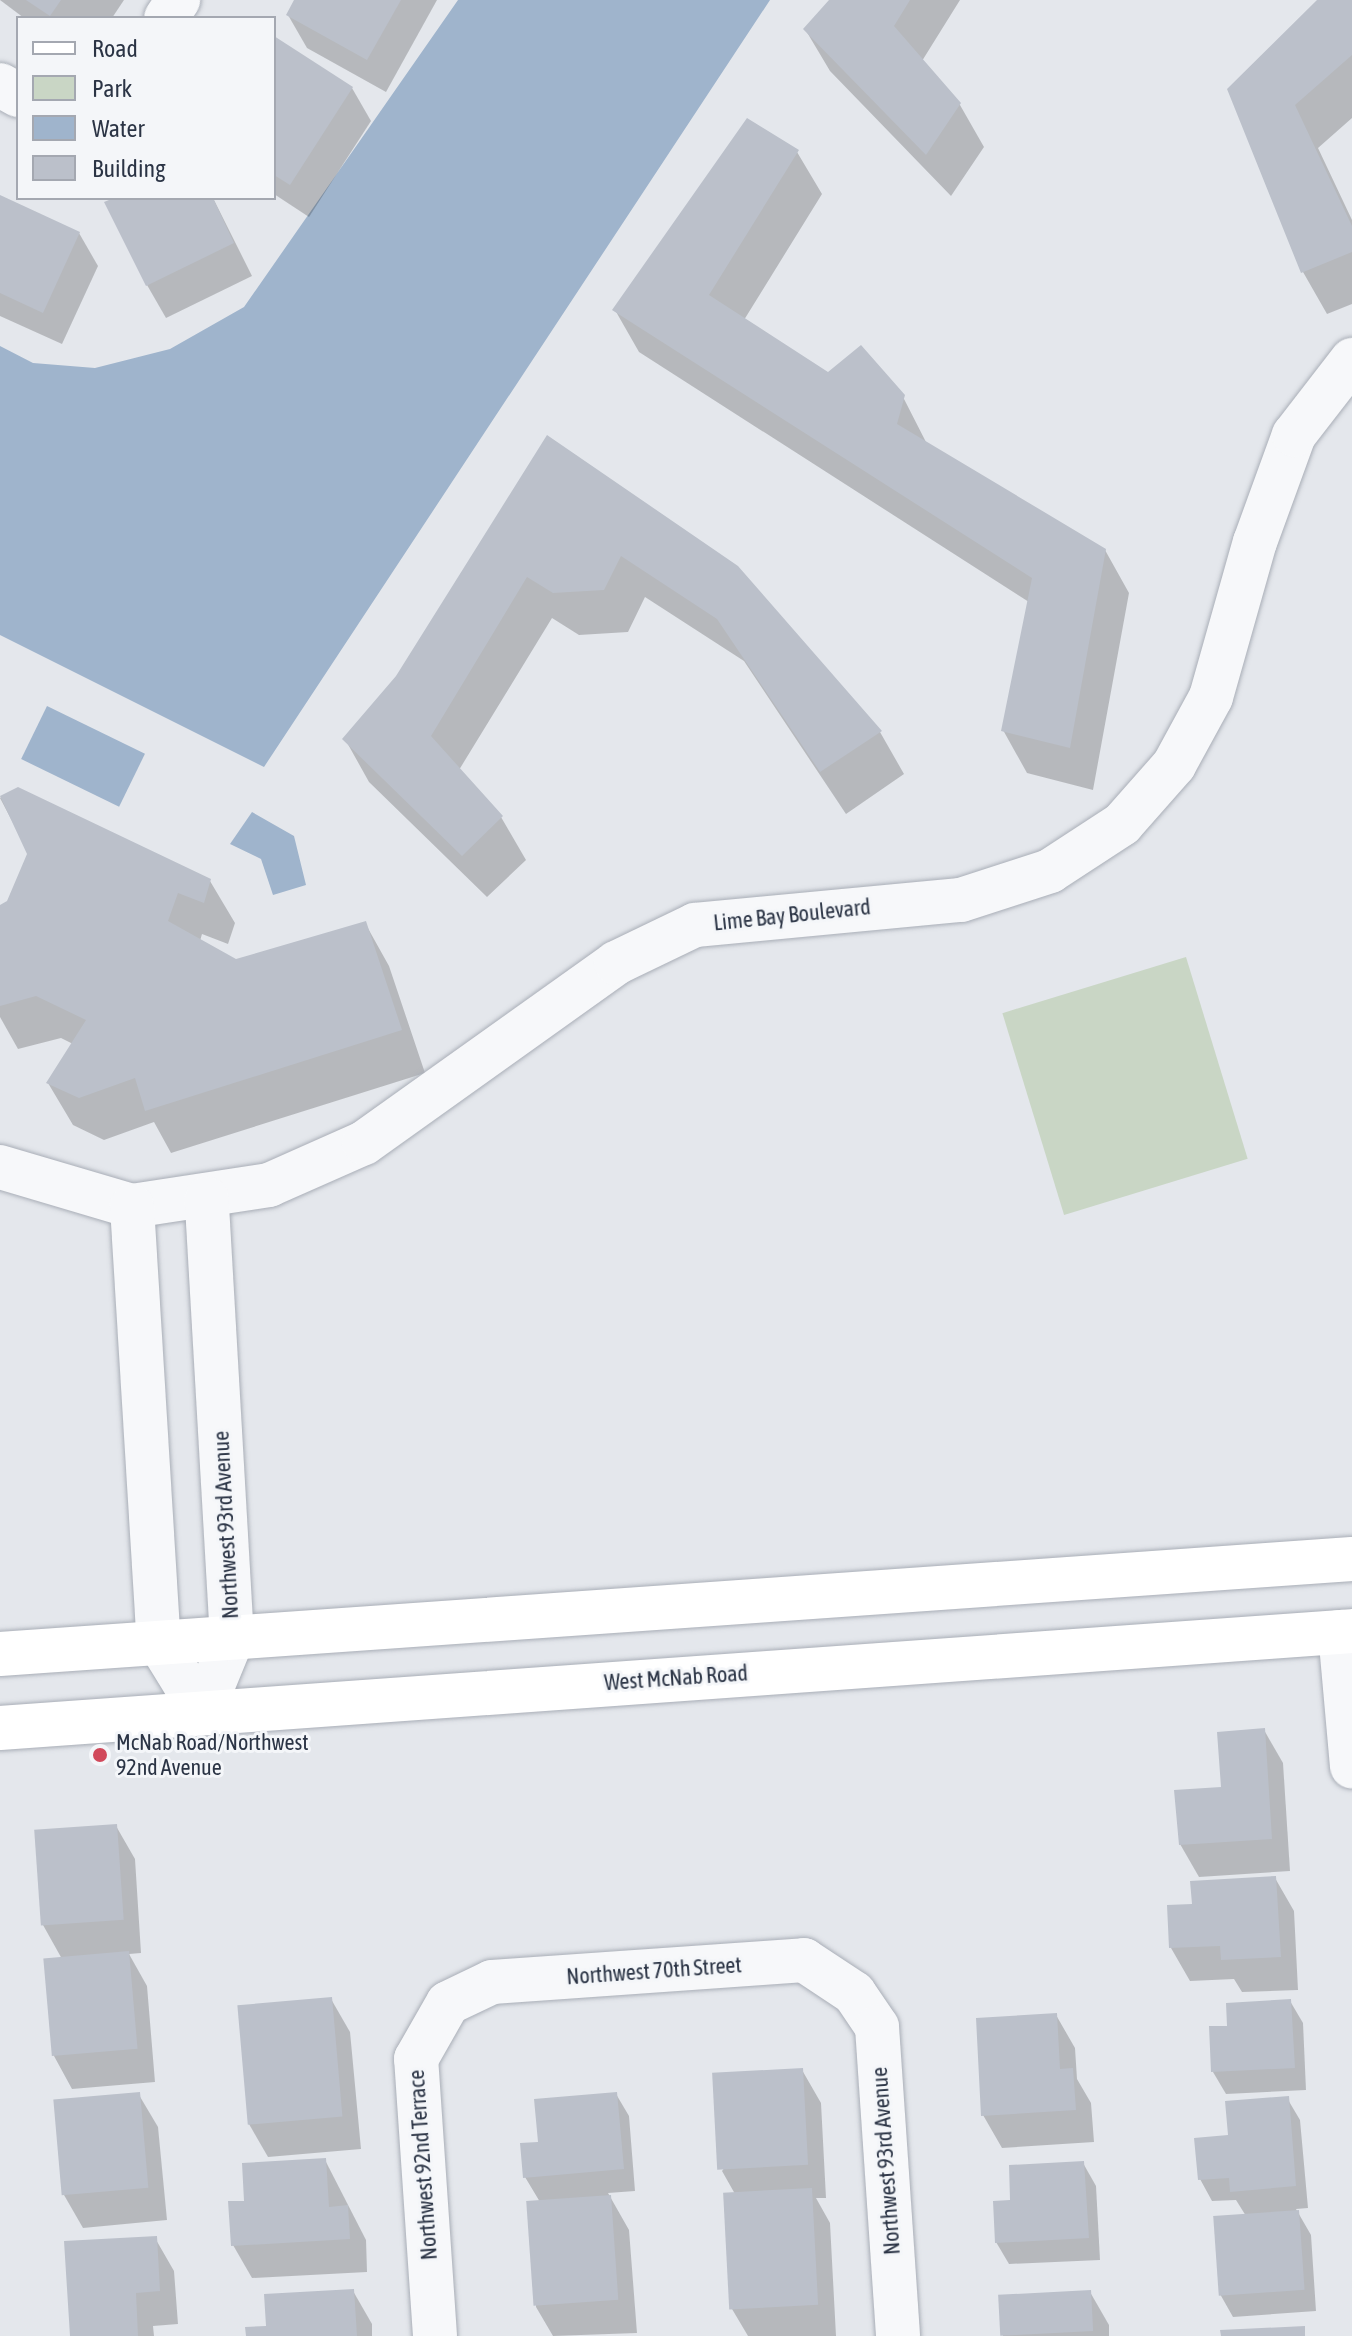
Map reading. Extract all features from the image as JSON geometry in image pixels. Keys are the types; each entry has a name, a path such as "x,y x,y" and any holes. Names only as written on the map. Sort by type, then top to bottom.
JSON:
{"main road":[{"path":"0,1654 1352,1559"},
{"name":"West McNab Road","path":"0,1728 1346,1632"}],"street":[{"name":"Lime Bay Boulevard","path":"0,1167 132,1206 207,1199 269,1185 364,1143 616,963 695,925 961,900 1050,871 1122,824 1174,765 1211,697 1255,542 1294,435 1352,360"},
{"name":"Northwest 93rd Avenue","path":"202,1712 232,1639 207,1199"},
{"path":"132,1206 159,1642 202,1712"},
{"path":"1346,1632 1352,1766"},
{"name":"Northwest 70th Street","path":"448,2003 492,1982 804,1960 854,1993"},
{"name":"Northwest 93rd Avenue","path":"854,1993 877,2027 898,2336"},
{"name":"Northwest 92nd Terrace","path":"435,2336 416,2059 448,2003"}],"green space":[{"path":"1186,957 1248,1159 1064,1215 1002,1013"}],"water":[{"path":"458,0 770,0 264,767 0,635 0,346 33,363 95,368 170,349 244,307"},
{"path":"47,706 145,754 119,807 21,759"},
{"path":"252,812 294,836 306,885 273,895 261,859 230,844"}],"building":[{"path":"26,0 61,0 50,16"},
{"path":"294,0 401,0 367,60 286,15"},
{"path":"829,0 910,0 894,26 961,103 926,155 803,29"},
{"path":"1317,0 1352,0 1352,55 1295,105 1352,226 1352,252 1301,273 1227,89"},
{"path":"276,37 353,87 290,185 276,176"},
{"path":"747,118 799,150 709,295 828,372 861,345 905,395 897,424 1106,549 1070,748 1001,731 1032,578 612,310"},
{"path":"0,195 80,232 43,313 0,293"},
{"path":"214,200 234,243 146,286 104,202"},
{"path":"547,435 738,566 882,731 820,772 717,619 621,556 604,590 553,593 527,577 431,736 503,816 462,856 342,739 396,676"},
{"path":"18,787 211,879 204,903 178,893 168,921 236,959 366,921 402,1030 145,1111 135,1078 79,1098 46,1083 86,1020 36,996 0,1006 0,905 7,901 27,854 0,796"},
{"path":"1265,1728 1272,1839 1179,1845 1174,1790 1221,1787 1217,1732"},
{"path":"117,1824 124,1920 41,1926 34,1830"},
{"path":"1276,1876 1281,1957 1221,1960 1220,1946 1169,1948 1167,1905 1192,1904 1190,1881"},
{"path":"129,1951 138,2049 52,2056 43,1958"},
{"path":"332,1997 342,2117 248,2125 237,2005"},
{"path":"1291,1999 1295,2068 1211,2072 1209,2026 1227,2026 1226,2003"},
{"path":"1057,2013 1060,2069 1073,2068 1076,2110 981,2116 976,2018"},
{"path":"803,2068 808,2165 717,2170 712,2073"},
{"path":"140,2092 148,2188 62,2195 53,2100"},
{"path":"617,2092 624,2169 523,2178 520,2143 538,2142 534,2099"},
{"path":"1289,2096 1296,2186 1230,2192 1229,2178 1198,2180 1194,2138 1228,2135 1225,2101"},
{"path":"326,2158 329,2207 348,2205 350,2239 231,2246 228,2201 244,2201 242,2163"},
{"path":"1084,2161 1089,2238 995,2243 993,2201 1010,2200 1009,2165"},
{"path":"812,2188 818,2305 729,2309 723,2193"},
{"path":"611,2195 618,2300 534,2306 526,2201"},
{"path":"1299,2210 1305,2290 1219,2296 1213,2216"},
{"path":"157,2236 160,2291 136,2293 138,2336 70,2336 64,2241"},
{"path":"354,2289 357,2336 246,2336 245,2327 266,2326 264,2294"},
{"path":"1091,2290 1093,2331 1000,2336 998,2295"},
{"path":"1305,2326 1305,2336 1221,2336 1220,2330"}],"place":[{"name":"McNab Road/Northwest 92nd Avenue","path":"100,1755"}]}
